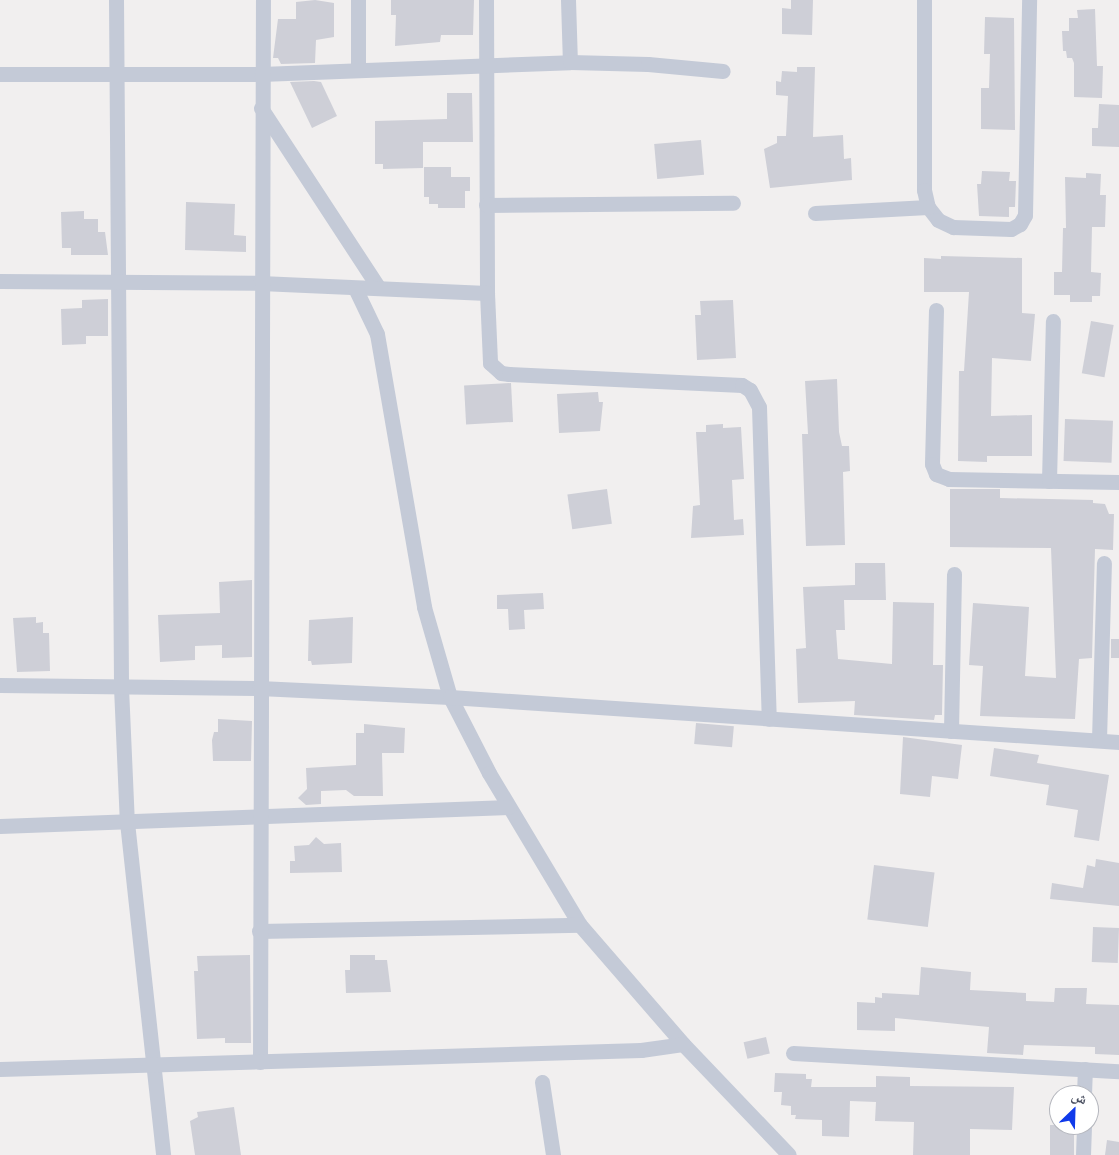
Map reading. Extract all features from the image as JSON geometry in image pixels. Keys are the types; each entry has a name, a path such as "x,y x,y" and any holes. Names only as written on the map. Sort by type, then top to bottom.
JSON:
{"street":[{"path":"116,0 121,687 127,822 163,1155"},
{"path":"260,1062 258,818 261,74 263,0"},
{"path":"358,0 358,69"},
{"path":"486,0 488,356 494,369 501,373 742,385 756,398 769,720"},
{"path":"568,0 570,62"},
{"path":"924,0 924,190 928,207 938,220 962,228 1011,229 1024,220 1029,0"},
{"path":"0,74 261,74 570,62 648,64 723,71"},
{"path":"261,108 379,288"},
{"path":"486,204 733,202"},
{"path":"815,213 928,207"},
{"path":"0,281 118,280 260,283 487,293"},
{"path":"354,288 377,334 424,608 450,697 509,808 580,926 684,1044 789,1155"},
{"path":"936,310 934,469 949,479 1119,482"},
{"path":"1049,481 1054,321"},
{"path":"1098,740 1104,563"},
{"path":"951,731 954,574"},
{"path":"0,685 260,688 450,697 769,720 1119,742"},
{"path":"0,826 509,808"},
{"path":"259,931 580,926"},
{"path":"0,1069 641,1050 684,1044"},
{"path":"793,1053 1119,1071"},
{"path":"1084,1085 1085,1069"},
{"path":"542,1082 553,1155"},
{"path":"1083,1155 1084,1135"}],"building":[{"path":"315,0 334,3 334,37 316,40 315,63 281,64 278,58 273,58 278,19 296,19 296,2"},
{"path":"391,0 474,0 473,35 441,35 440,42 395,46 396,15 391,15"},
{"path":"791,0 813,0 812,35 782,34 782,8 791,9"},
{"path":"1095,9 1097,66 1103,66 1102,98 1074,97 1074,63 1072,58 1067,58 1066,51 1063,51 1062,31 1069,31 1069,18 1078,18 1077,10"},
{"path":"985,17 1014,18 1015,130 981,129 981,88 989,88 990,54 984,54"},
{"path":"797,67 815,67 813,137 843,135 844,159 851,158 852,180 770,188 764,149 777,143 777,136 786,136 788,96 776,95 776,81 781,82 782,71 797,72"},
{"path":"290,82 321,82 337,116 312,128"},
{"path":"447,93 472,93 473,142 423,142 423,168 383,169 383,164 375,164 375,121 447,119"},
{"path":"1099,104 1119,105 1119,147 1092,146 1092,128 1098,128"},
{"path":"701,140 704,175 657,179 654,144"},
{"path":"424,167 451,167 451,177 470,177 470,191 465,191 465,208 438,208 438,204 429,204 429,197 424,197"},
{"path":"982,171 1010,172 1009,181 1016,181 1015,207 1009,207 1009,217 979,216 977,184 981,184"},
{"path":"1086,173 1101,174 1100,195 1106,195 1105,227 1092,227 1091,272 1101,273 1100,296 1092,296 1092,302 1070,302 1070,295 1054,295 1054,272 1062,272 1063,228 1066,228 1065,177 1086,178"},
{"path":"186,202 235,204 234,235 246,236 246,252 185,250"},
{"path":"84,211 84,219 98,219 98,232 105,232 108,255 71,255 71,248 62,248 61,212"},
{"path":"941,256 1022,258 1022,313 1035,314 1031,361 992,358 991,416 1032,415 1032,456 987,456 987,462 958,461 959,371 964,371 969,292 924,292 924,258 941,259"},
{"path":"108,299 108,336 86,336 86,344 62,345 61,309 82,308 82,300"},
{"path":"733,300 736,358 697,360 695,315 701,315 700,301"},
{"path":"1091,321 1114,325 1104,377 1082,373"},
{"path":"837,379 839,432 842,446 849,446 850,471 843,472 845,545 806,546 802,434 808,434 805,381"},
{"path":"511,383 513,422 466,424 464,385"},
{"path":"598,392 599,402 603,402 600,431 559,433 557,394"},
{"path":"1065,419 1113,421 1112,463 1064,461"},
{"path":"723,424 723,428 741,427 744,479 732,480 734,520 743,519 744,535 691,538 693,506 700,505 696,432 706,432 706,425"},
{"path":"607,489 612,524 572,529 567,495"},
{"path":"950,489 1000,489 1000,498 1093,500 1093,503 1105,504 1109,514 1114,514 1113,550 1095,549 1092,658 1079,659 1075,719 980,716 983,666 969,665 973,603 1029,607 1025,676 1056,678 1051,548 950,547"},
{"path":"855,563 885,563 886,600 844,600 845,630 836,630 838,659 892,664 893,602 934,603 933,665 943,665 942,715 935,715 934,720 854,715 855,701 798,703 796,649 806,648 803,587 855,585"},
{"path":"252,580 252,657 222,658 222,645 195,646 195,660 160,662 158,615 220,613 219,582"},
{"path":"543,593 544,609 524,610 525,629 509,630 508,609 497,609 497,595"},
{"path":"36,617 36,623 43,622 43,633 49,633 50,671 17,672 13,618"},
{"path":"353,617 352,663 312,665 311,661 308,661 309,620"},
{"path":"1111,639 1119,639 1119,658 1111,658"},
{"path":"218,719 252,721 251,761 213,761 212,740 214,732 218,732"},
{"path":"696,723 734,726 732,747 694,744"},
{"path":"364,724 405,728 404,753 382,753 383,796 354,796 346,790 321,791 321,804 306,805 298,798 307,789 306,768 356,765 356,733 364,733"},
{"path":"903,737 962,745 958,779 932,776 930,797 900,794"},
{"path":"994,748 1039,755 1037,763 1109,775 1099,841 1074,837 1078,810 1046,805 1049,785 990,776"},
{"path":"316,837 324,844 341,843 342,872 290,873 290,861 295,861 294,846 309,845"},
{"path":"1096,859 1119,863 1119,906 1050,899 1052,883 1083,888 1087,865 1095,867"},
{"path":"874,865 935,872 928,927 867,920"},
{"path":"1093,927 1119,928 1118,963 1092,962"},
{"path":"250,955 251,1043 225,1043 225,1038 197,1039 194,971 198,971 197,956"},
{"path":"350,955 375,955 375,960 387,960 391,992 346,993 345,970 350,970"},
{"path":"921,967 971,972 970,990 1026,993 1026,1001 1054,1002 1055,988 1087,988 1086,1004 1119,1005 1119,1055 1095,1054 1095,1047 1024,1045 1023,1055 987,1053 989,1027 895,1018 895,1031 857,1030 857,1002 875,1003 875,997 882,998 882,993 919,995"},
{"path":"766,1037 770,1054 747,1059 744,1042"},
{"path":"775,1073 806,1074 806,1079 812,1079 811,1087 876,1087 876,1076 910,1077 910,1086 1014,1087 1012,1130 970,1129 970,1155 913,1155 914,1122 875,1121 876,1102 850,1101 849,1137 822,1136 822,1120 795,1119 796,1115 791,1115 791,1106 781,1105 782,1092 774,1092"},
{"path":"234,1107 241,1155 195,1155 190,1121 198,1117 197,1112"},
{"path":"1050,1135 1074,1135 1074,1155 1050,1155"},
{"path":"1107,1140 1119,1142 1119,1155 1105,1155"}]}
